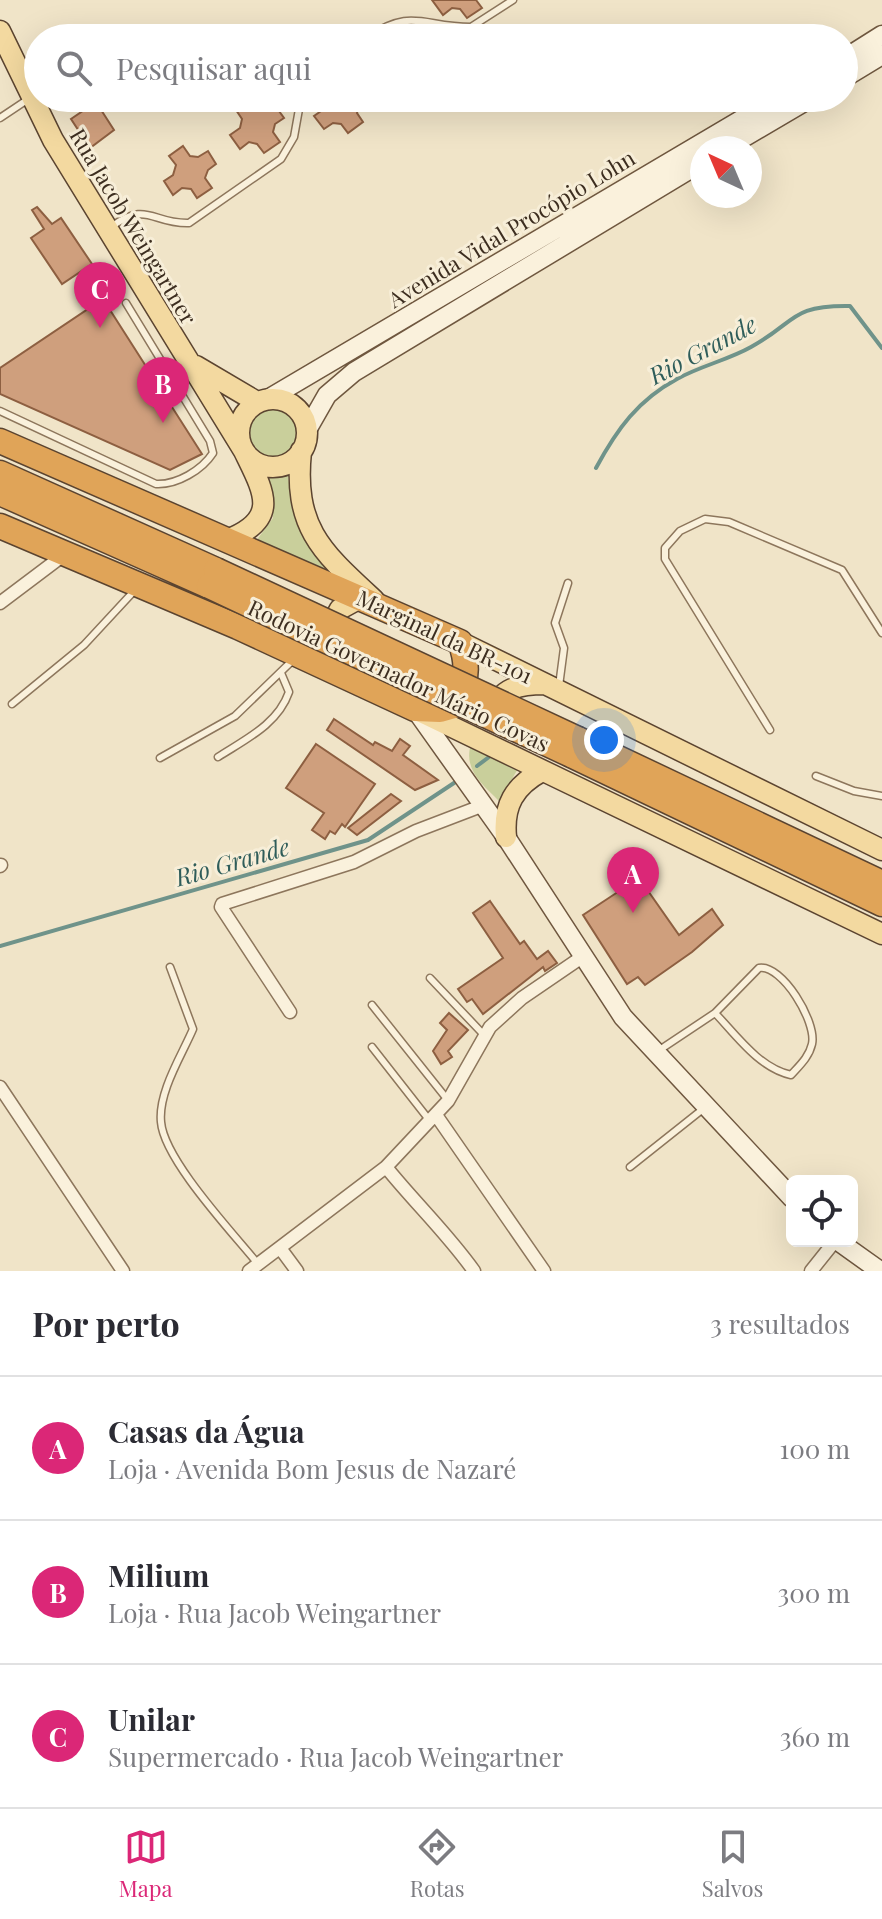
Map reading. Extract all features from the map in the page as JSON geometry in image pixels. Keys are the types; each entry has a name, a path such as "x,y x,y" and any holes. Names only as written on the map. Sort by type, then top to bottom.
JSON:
{"highway":[{"name":"Marginal da BR-101","path":"0,441 460,642"},
{"name":"Rodovia Governador Mário Covas","path":"0,473 213,578 575,747 882,883"},
{"name":"Rodovia Governador Mário Covas","path":"0,493 213,578"},
{"path":"0,526 238,627 415,709 440,710 456,718 466,671 460,642"},
{"path":"238,627 261,627 275,621 285,608 290,593 288,582 273,559"},
{"name":"Rodovia Governador Mário Covas","path":"575,747 755,843 882,904"},
{"path":"755,843 882,922"}],"main road":[{"name":"Rua Jacob Weingartner","path":"0,31 24,83"},
{"name":"Rua Jacob Weingartner","path":"39,112 244,451 261,485 264,506 256,525 227,540"},
{"name":"Rua Jacob Weingartner","path":"187,359 220,383 263,400"},
{"path":"301,451 293,460 272,467 251,459 244,451 239,429 248,409 263,400 290,403 298,410 307,430 301,451 300,501 306,521 334,564 369,600 340,609 326,632 324,646 333,671"},
{"name":"Marginal da BR-101","path":"460,642 882,850"},
{"path":"517,758 495,736 491,720 495,705 506,691 520,684 552,687"},
{"path":"456,718 542,771 882,934"},
{"path":"506,837 505,821 512,798 528,779 542,771"}],"street":[{"path":"858,50 882,35"},
{"path":"858,70 882,55"},
{"name":"Avenida Vidal Procópio Lohn","path":"263,400 754,112"},
{"path":"746,136 787,112"},
{"name":"Avenida Vidal Procópio Lohn","path":"307,430 327,395 365,364 690,169"},
{"path":"0,603 65,554"},
{"path":"415,709 506,837 623,1017 786,1192"},
{"path":"456,718 460,772"},
{"path":"290,1012 221,907 222,904 354,862 416,831 484,805"},
{"path":"254,1268 386,1167 448,1101 484,1035 522,998 582,957"},
{"path":"0,1087 123,1271"},
{"path":"433,1118 544,1271"},
{"path":"386,1167 443,1230 474,1271"},
{"path":"811,1271 832,1247"},
{"path":"846,1247 880,1271"},
{"path":"280,1248 297,1271"}],"lane":[{"path":"476,24 513,0"},
{"path":"388,24 413,18 452,24"},
{"path":"0,118 24,103"},
{"path":"108,229 130,213 148,213 172,223 189,223 281,159 294,137 298,112"},
{"path":"1,413 156,484 171,484 209,460 213,453 210,441 126,303"},
{"path":"770,730 665,559 665,548 680,531 705,519 729,522 842,570 882,633"},
{"path":"552,687 564,648 555,623 568,583"},
{"path":"12,704 84,645 138,585"},
{"path":"160,758 235,716 298,655"},
{"path":"218,757 265,727 285,704 289,692 281,673"},
{"path":"816,776 854,791 882,796"},
{"path":"170,967 193,1029 163,1102 161,1122 169,1149 254,1268"},
{"path":"655,1053 715,1013 759,968 775,969 803,1007 813,1041 804,1061 791,1075 778,1072 754,1053 715,1013"},
{"path":"430,978 484,1035"},
{"path":"372,1005 448,1101"},
{"path":"372,1047 433,1118"},
{"path":"630,1167 706,1107"}],"green space":[{"path":"274,407 293,414 300,433 293,452 274,459 255,452 248,433 255,414"},
{"path":"287,470 300,522 326,569 256,541 273,518 272,494 264,473 277,474"},
{"path":"471,744 519,767 499,801 472,769"}],"building":[{"path":"432,0 476,0 482,8 467,18 460,9 452,8 443,15"},
{"path":"81,112 102,112 114,130 90,148 71,119"},
{"path":"237,112 280,112 284,118 275,124 273,132 280,142 264,153 257,144 249,142 240,149 230,135 240,128 242,119"},
{"path":"320,112 357,112 363,122 348,133 341,124 333,123 324,129 314,116"},
{"path":"183,146 190,156 198,157 208,151 216,164 208,170 205,178 212,188 197,198 191,189 182,188 173,195 164,181 173,175 176,165 169,156"},
{"path":"37,207 52,224 61,218 92,264 62,284 31,238 44,229 32,210"},
{"path":"103,299 202,454 170,470 0,394 0,368"},
{"path":"334,719 373,745 375,742 392,751 400,739 410,746 403,755 438,780 415,790 327,730"},
{"path":"316,744 375,784 345,827 342,824 335,834 330,831 325,839 312,830 324,813 286,788"},
{"path":"391,794 401,801 357,835 348,828"},
{"path":"639,878 679,935 712,909 723,925 692,952 645,985 638,977 627,984 583,915"},
{"path":"490,901 520,944 524,941 537,959 548,951 557,963 545,971 543,967 483,1014 472,999 467,1002 458,989 503,958 473,913"},
{"path":"449,1013 468,1030 448,1051 452,1057 441,1064 433,1051 447,1030 440,1023"}],"waterway":[{"name":"Rio Grande","path":"596,468 621,428 651,396 686,374 751,347 804,312 830,306 850,306 882,348"},
{"name":"Rio Grande","path":"477,766 489,757"},
{"name":"Rio Grande","path":"0,946 368,840 460,779"}],"place":[{"name":"Unilar","path":"100,328"},
{"name":"Milium","path":"163,423"},
{"name":"Casas da Água","path":"633,913"}]}
